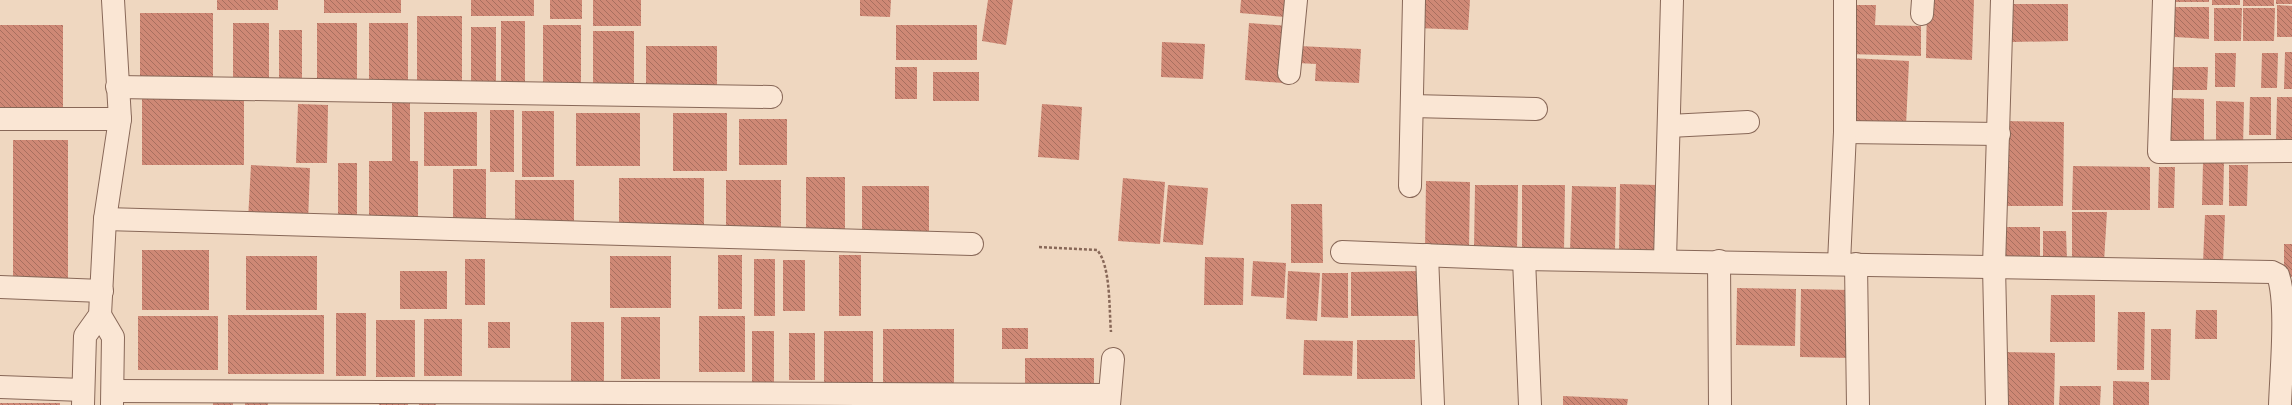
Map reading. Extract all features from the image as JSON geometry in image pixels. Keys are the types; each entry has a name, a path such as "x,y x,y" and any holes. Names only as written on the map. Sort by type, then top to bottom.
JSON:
{"street":[{"path":"0,387 83,398 85,336 100,315 105,219 120,118 117,88 113,0"},
{"path":"1289,73 1296,0"},
{"path":"1410,186 1414,0"},
{"path":"1665,260 1672,0"},
{"path":"1845,0 1847,264 1858,405"},
{"path":"1997,405 1994,266 2002,0"},
{"path":"2164,0 2159,152 2292,151"},
{"path":"117,88 771,98"},
{"path":"1412,106 1536,109"},
{"path":"0,119 120,118"},
{"path":"1669,126 1748,122"},
{"path":"1845,132 1999,134"},
{"path":"105,219 972,244"},
{"path":"1342,252 1524,258 2272,272 2276,273 2279,278 2287,313 2280,405"},
{"path":"1427,255 1433,405"},
{"path":"1524,258 1530,405"},
{"path":"1719,261 1720,405"},
{"path":"0,287 102,291"},
{"path":"100,315 113,337 113,398 1109,400 1113,359"}],"path":[{"path":"1039,247 1097,250 1102,254 1106,268 1113,359"}],"building":[{"path":"217,0 278,0 278,10 217,10"},
{"path":"324,0 401,0 401,13 324,13"},
{"path":"471,0 534,0 534,16 471,16"},
{"path":"550,0 582,0 582,19 550,19"},
{"path":"593,0 641,0 641,26 593,26"},
{"path":"860,0 891,0 890,17 860,16"},
{"path":"988,0 1013,0 1006,45 982,41"},
{"path":"1241,0 1286,0 1285,17 1240,13"},
{"path":"1419,0 1470,0 1468,30 1417,28"},
{"path":"1927,0 1974,0 1972,60 1926,58"},
{"path":"2173,0 2209,0 2209,2 2173,2"},
{"path":"2212,0 2240,0 2240,5 2212,5"},
{"path":"2243,0 2274,0 2274,6 2243,6"},
{"path":"2276,0 2292,0 2292,4 2276,4"},
{"path":"2012,4 2068,4 2068,41 2012,42"},
{"path":"1849,5 1876,5 1875,25 1921,26 1921,56 1848,54"},
{"path":"2277,5 2292,6 2292,37 2277,37"},
{"path":"2175,7 2209,7 2209,39 2175,37"},
{"path":"2214,8 2242,8 2241,41 2214,41"},
{"path":"2243,8 2275,8 2274,41 2243,41"},
{"path":"140,13 213,13 213,83 140,83"},
{"path":"417,16 462,16 462,86 417,86"},
{"path":"501,21 525,21 525,85 501,85"},
{"path":"233,23 269,23 269,86 233,86"},
{"path":"317,23 357,23 357,87 317,87"},
{"path":"369,23 408,23 408,89 369,89"},
{"path":"1249,23 1288,26 1283,83 1245,80"},
{"path":"0,25 63,25 63,109 0,109"},
{"path":"543,25 581,25 581,91 543,91"},
{"path":"896,25 977,25 977,60 896,60"},
{"path":"471,27 496,27 496,87 471,87"},
{"path":"279,30 302,30 302,82 279,82"},
{"path":"593,31 634,31 634,86 593,86"},
{"path":"1162,42 1205,44 1203,79 1161,77"},
{"path":"646,46 717,46 717,94 646,94"},
{"path":"1299,46 1361,49 1359,83 1315,81 1316,64 1298,63"},
{"path":"2285,52 2292,52 2292,89 2284,89"},
{"path":"2215,53 2236,53 2235,87 2215,87"},
{"path":"2262,53 2278,53 2277,88 2261,88"},
{"path":"1850,58 1909,61 1906,126 1846,123"},
{"path":"895,67 917,67 917,99 895,99"},
{"path":"2173,67 2208,67 2207,90 2173,90"},
{"path":"933,72 979,72 979,101 933,101"},
{"path":"142,95 244,95 244,165 142,165"},
{"path":"2250,97 2271,97 2271,135 2249,135"},
{"path":"2277,97 2292,97 2292,142 2276,142"},
{"path":"2170,98 2204,99 2204,146 2170,146"},
{"path":"2216,101 2244,102 2243,149 2216,149"},
{"path":"392,102 410,102 410,161 418,161 418,225 369,225 369,161 392,161"},
{"path":"298,104 328,105 327,163 296,163"},
{"path":"1042,104 1082,107 1079,160 1038,157"},
{"path":"490,110 514,110 514,172 490,172"},
{"path":"522,111 554,111 554,177 522,177"},
{"path":"424,112 477,112 477,166 424,166"},
{"path":"576,113 640,113 640,166 576,166"},
{"path":"673,113 727,113 727,171 673,171"},
{"path":"739,119 787,119 787,165 739,165"},
{"path":"2002,121 2064,122 2063,206 2001,206"},
{"path":"13,140 68,140 68,278 13,278"},
{"path":"2203,162 2224,162 2223,205 2202,205"},
{"path":"338,163 357,163 357,220 338,220"},
{"path":"251,165 310,168 308,222 248,220"},
{"path":"2229,165 2248,165 2247,206 2229,206"},
{"path":"2073,166 2150,167 2150,210 2072,210"},
{"path":"2159,167 2175,167 2174,208 2158,208"},
{"path":"453,169 486,169 486,226 453,226"},
{"path":"806,177 845,177 845,232 806,232"},
{"path":"619,178 704,178 704,232 619,232"},
{"path":"1123,178 1165,182 1160,244 1118,241"},
{"path":"515,180 574,180 574,227 515,227"},
{"path":"726,180 781,180 781,233 726,233"},
{"path":"1426,181 1470,182 1469,250 1425,249"},
{"path":"1620,184 1657,185 1656,254 1619,253"},
{"path":"1168,185 1208,188 1203,245 1163,242"},
{"path":"1475,185 1518,185 1517,251 1474,250"},
{"path":"1522,185 1565,185 1564,252 1522,251"},
{"path":"862,186 929,186 929,235 862,235"},
{"path":"1572,186 1616,187 1615,253 1570,252"},
{"path":"1291,204 1322,204 1323,263 1291,263"},
{"path":"2072,212 2107,212 2104,262 2072,263"},
{"path":"2205,215 2225,215 2223,263 2203,263"},
{"path":"2003,227 2040,227 2040,260 2002,259"},
{"path":"2043,231 2066,231 2067,260 2043,260"},
{"path":"2284,244 2292,244 2292,277 2284,277"},
{"path":"142,250 209,250 209,310 142,310"},
{"path":"718,255 742,255 742,309 718,309"},
{"path":"839,255 861,255 861,316 839,316"},
{"path":"246,256 317,256 317,310 246,310"},
{"path":"610,256 671,256 671,308 610,308"},
{"path":"1205,257 1244,258 1243,305 1204,305"},
{"path":"465,259 485,259 485,305 465,305"},
{"path":"754,259 775,259 775,316 754,316"},
{"path":"783,260 805,260 805,311 783,311"},
{"path":"1253,261 1286,263 1284,298 1251,296"},
{"path":"400,271 447,271 447,309 400,309"},
{"path":"1288,271 1320,273 1317,321 1286,319"},
{"path":"1422,271 1422,316 1351,316 1351,272"},
{"path":"1322,273 1348,273 1348,318 1321,317"},
{"path":"1737,288 1796,289 1795,346 1736,345"},
{"path":"1801,289 1850,290 1849,358 1800,357"},
{"path":"2051,295 2095,295 2095,342 2050,342"},
{"path":"2196,310 2217,310 2217,339 2195,339"},
{"path":"2118,312 2145,312 2144,370 2117,370"},
{"path":"336,313 366,313 366,376 336,376"},
{"path":"228,315 324,315 324,374 228,374"},
{"path":"138,316 218,316 218,370 138,370"},
{"path":"699,316 745,316 745,372 699,372"},
{"path":"621,317 660,317 660,379 621,379"},
{"path":"424,319 462,319 462,376 424,376"},
{"path":"376,320 415,320 415,377 376,377"},
{"path":"488,322 510,322 510,348 488,348"},
{"path":"571,322 604,322 604,383 571,383"},
{"path":"1002,328 1028,328 1028,349 1002,349"},
{"path":"883,329 954,329 954,383 883,383"},
{"path":"2151,329 2171,329 2170,380 2151,380"},
{"path":"752,331 774,331 774,383 752,383"},
{"path":"824,331 873,331 873,393 824,393"},
{"path":"789,333 815,333 815,380 789,380"},
{"path":"1304,340 1353,341 1352,376 1303,375"},
{"path":"1357,340 1415,340 1415,379 1357,379"},
{"path":"2000,352 2055,353 2054,405 1999,405"},
{"path":"1025,358 1094,358 1094,383 1025,383"},
{"path":"2113,381 2149,382 2149,405 2113,405"},
{"path":"2060,386 2101,386 2100,405 2059,405"},
{"path":"213,396 233,396 233,405 213,405"},
{"path":"1563,396 1628,399 1627,405 1563,405"},
{"path":"245,399 268,399 268,405 245,405"},
{"path":"379,402 408,402 408,405 379,405"},
{"path":"419,402 436,402 436,405 419,405"},
{"path":"0,403 60,403 60,405 0,405"}]}
